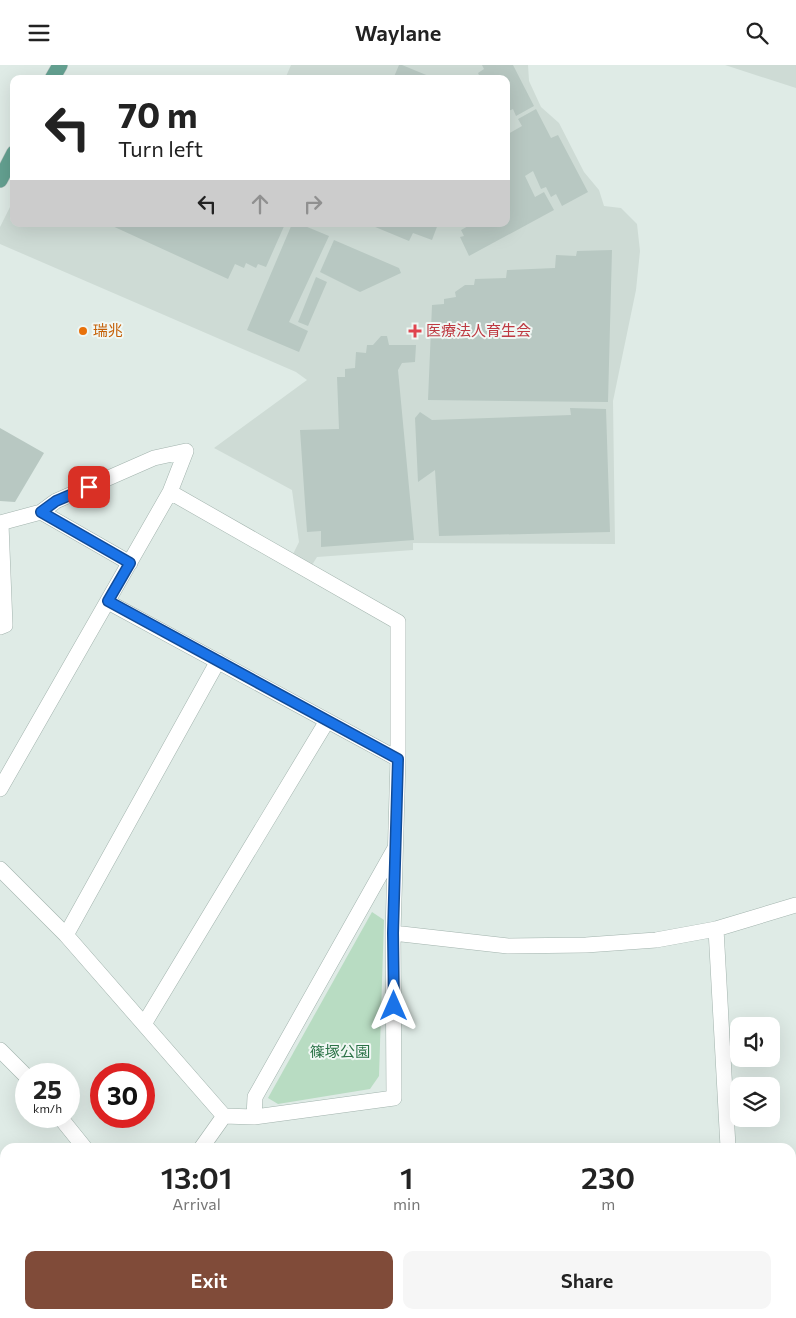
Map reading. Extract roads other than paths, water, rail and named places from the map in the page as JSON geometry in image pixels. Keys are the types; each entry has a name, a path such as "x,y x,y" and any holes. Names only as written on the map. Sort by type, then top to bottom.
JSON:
{"main road":[{"path":"0,180 10,161"}],"street":[{"path":"0,627 5,625 0,523 41,512 56,501 154,458 186,451 170,492 0,789"},
{"path":"0,869 66,935 224,1116 254,1117 394,1098 393,933 398,759 398,622 170,492"},
{"path":"41,512 130,563"},
{"path":"108,601 398,759"},
{"path":"66,935 218,661"},
{"path":"144,1024 327,721"},
{"path":"254,1117 255,1097 396,847"},
{"path":"393,933 508,946 586,945 656,940 716,929 796,905"},
{"path":"716,929 728,1143"},
{"path":"0,1050 15,1065"},
{"path":"205,1143 224,1116"},
{"path":"69,1128 81,1143"}],"place":[{"name":"瑞兆","path":"83,331"},
{"name":"医療法人育生会","path":"415,331"}],"park label":[{"name":"篠塚公園","path":"340,1052"}]}
